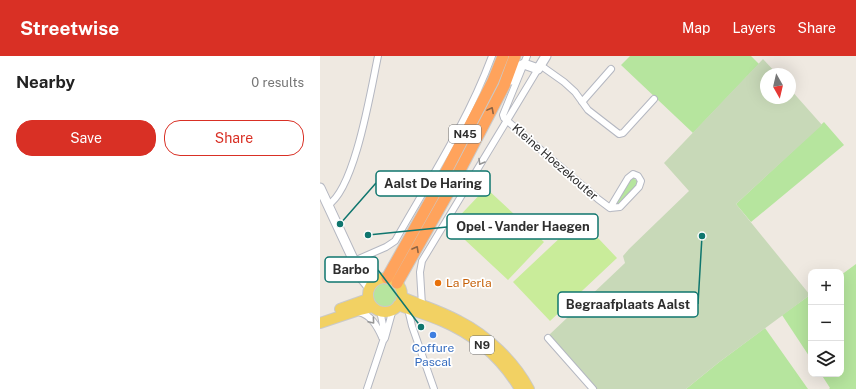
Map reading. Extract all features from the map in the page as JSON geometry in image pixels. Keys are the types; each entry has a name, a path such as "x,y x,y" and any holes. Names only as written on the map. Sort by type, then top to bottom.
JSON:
{"highway":[{"name":"N45","path":"382,279 438,187 493,81 502,56"},
{"name":"N45","path":"397,283 448,193 504,86 515,56"}],"main road":[{"path":"504,86 511,81 518,67 526,60 539,67 546,56"},
{"path":"320,188 354,261 353,264 358,274 369,287 374,306"},
{"path":"320,317 374,306 388,312 398,304 402,291 397,283 365,272 358,262 354,261"},
{"path":"369,287 382,279"},
{"name":"N9","path":"398,304 422,306 460,321 481,335 505,356 517,370 529,389"},
{"name":"N9","path":"398,304 443,321 459,329 478,342 503,365 520,389"},
{"path":"320,323 374,306"}],"street":[{"path":"328,205 333,202 342,191 357,153 378,56"},
{"path":"354,261 386,247 395,241 460,126 484,78 492,56"},
{"path":"505,117 526,60"},
{"path":"422,306 420,272 422,261 505,117 539,67 564,82 575,92 588,110 617,134 621,134 654,99"},
{"path":"582,102 611,69"},
{"name":"Kleine Hoezekouter","path":"505,117 598,200 610,208 620,207 640,187 640,177 635,174 628,178 610,208"},
{"path":"382,339 385,338 398,304"},
{"path":"367,389 382,339 383,325 374,306"},
{"path":"408,309 412,326 434,389"},
{"path":"356,311 370,317 376,325 382,339"},
{"path":"548,338 592,389"}],"green space":[{"path":"630,56 751,56 759,64 693,133 621,65"},
{"path":"763,59 771,68 760,68 760,104 796,104 796,96 822,125 736,204 808,293 808,296 718,363 686,389 596,389 549,335 625,263 623,256 629,249 689,191 664,163"},
{"path":"824,122 844,145 751,222 736,204"},
{"path":"633,178 637,181 638,185 619,204 616,205 615,202 629,179"},
{"path":"486,188 544,242 508,280 450,226"},
{"path":"580,219 617,258 550,321 513,282"},
{"path":"856,264 856,389 829,389 830,388 823,377 844,377 844,273"},
{"path":"385,283 394,286 397,295 394,304 385,307 376,304 373,295 376,286"},
{"path":"808,296 808,354 782,315"},
{"path":"765,328 808,389 686,389 718,363"}],"place":[{"name":"Aalst De Haring","path":"340,224"},
{"name":"Opel - Vander Haegen","path":"368,235"},
{"name":"Begraafplaats Aalst","path":"702,236"},
{"name":"La Perla","path":"438,283"},
{"name":"Barbo","path":"421,327"},
{"name":"Coffure Pascal","path":"433,335"}]}
